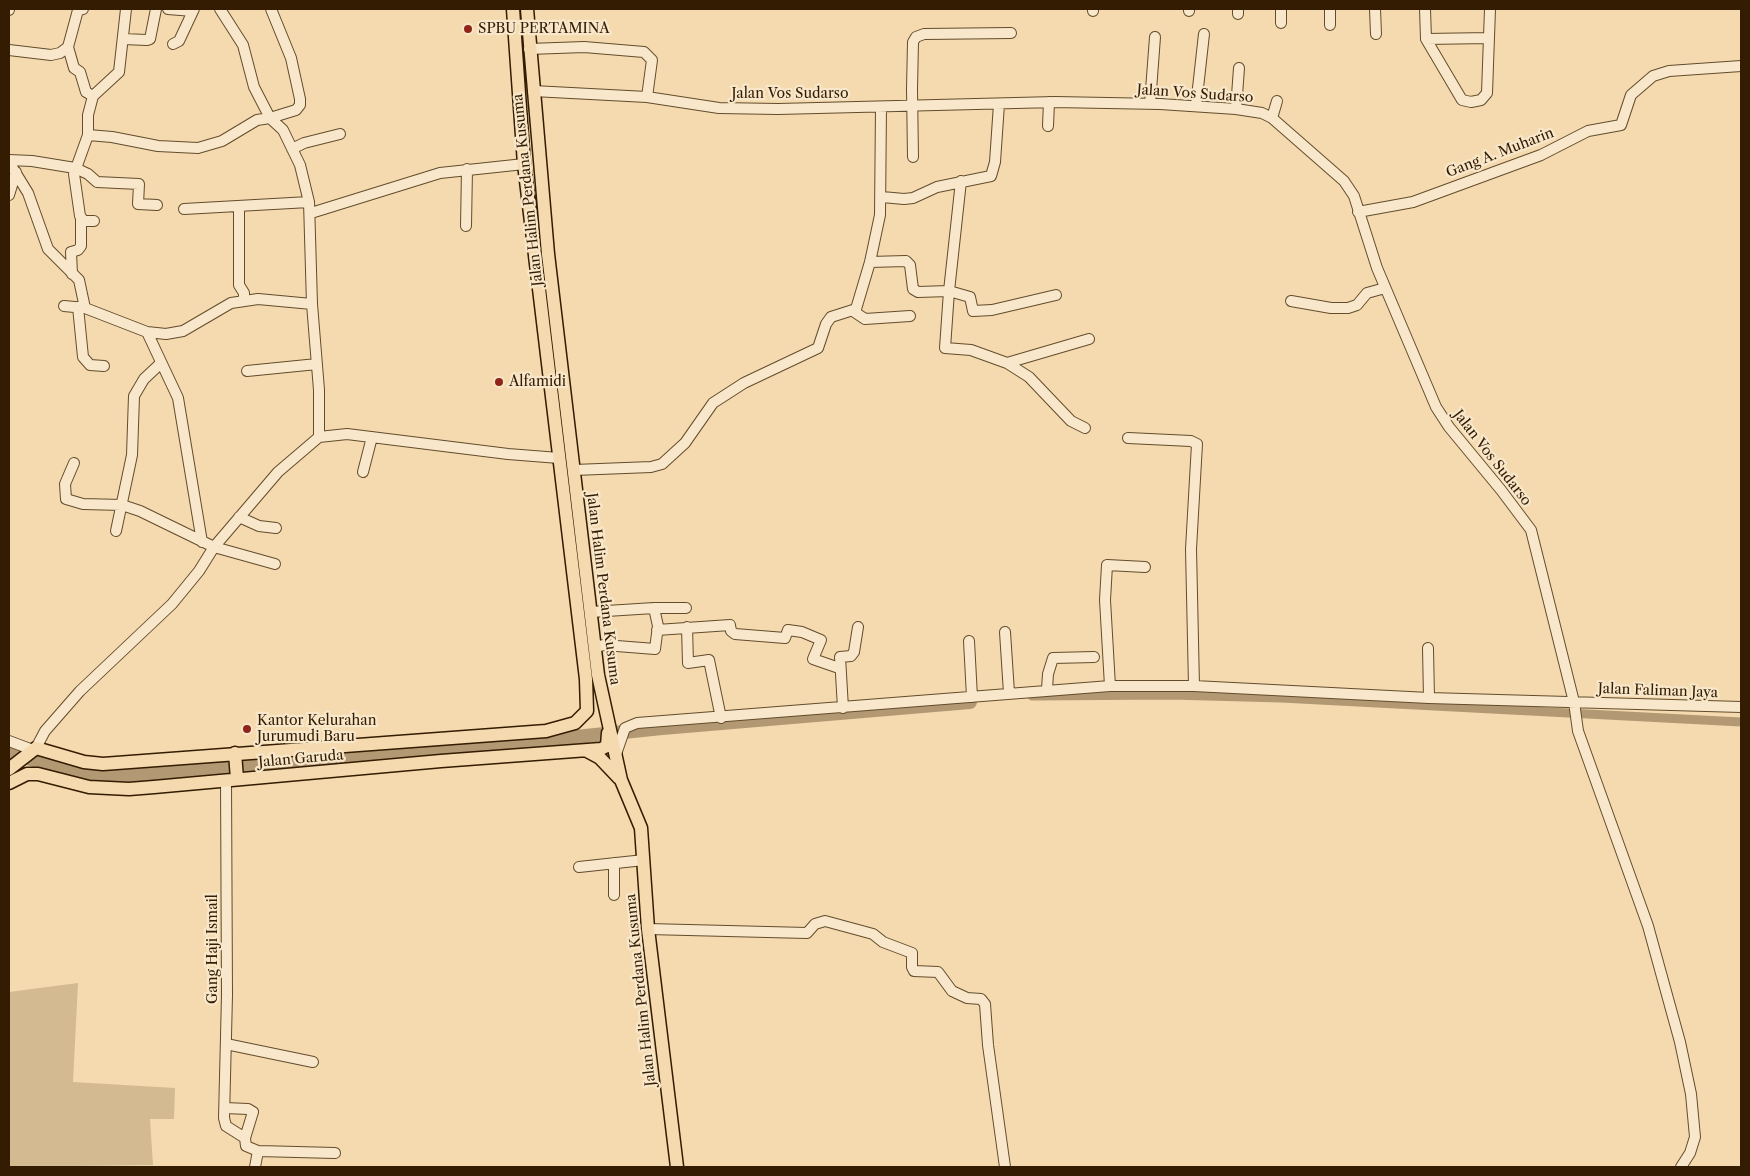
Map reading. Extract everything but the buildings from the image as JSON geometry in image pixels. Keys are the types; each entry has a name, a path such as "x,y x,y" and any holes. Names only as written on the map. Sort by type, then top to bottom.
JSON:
{"main road":[{"name":"Jalan Halim Perdana Kusuma","path":"512,9 524,164 586,679 587,711"},
{"name":"Jalan Halim Perdana Kusuma","path":"527,9 529,50 548,254 595,647 620,780 641,828 648,929 677,1167"},
{"path":"539,298 554,296"},
{"path":"547,364 561,361"},
{"name":"Jalan Garuda","path":"33,750 84,762 103,764 235,755 546,731 575,722 587,711"},
{"name":"Jalan Garuda","path":"9,783 27,774 38,774 89,787 129,789 233,777 601,750 607,746 611,733"},
{"path":"12,764 33,750"},
{"path":"587,751 600,758 620,780"},
{"path":"233,777 235,755"}],"street":[{"path":"83,9 78,10 68,47 74,68 80,72 86,92 93,96"},
{"path":"72,274 71,252 78,250 81,246 81,217 78,208 75,168 88,135 88,115 93,96 119,72 126,9"},
{"path":"123,39 141,41 150,38 156,9"},
{"path":"168,9 193,10 179,40 172,44"},
{"path":"220,9 243,44 254,87 270,118 283,130 300,165 309,202 311,213 312,304 317,364 319,437"},
{"path":"88,135 112,137 158,146 198,148 222,141 257,120 296,110 300,105 291,58 271,9"},
{"path":"1282,9 1282,23"},
{"path":"1330,9 1330,25"},
{"path":"1375,9 1376,34"},
{"path":"1425,9 1426,39 1462,100 1471,102 1482,100 1487,93 1490,9"},
{"path":"913,156 913,42 916,37 924,34 1011,33"},
{"path":"1196,106 1204,34"},
{"path":"1150,104 1155,37"},
{"path":"1426,39 1490,38"},
{"path":"9,50 51,55 60,53 68,47"},
{"path":"529,50 584,47 644,52 652,60 647,98"},
{"name":"Gang A. Muharin","path":"1358,212 1412,202 1541,155 1588,131 1621,125 1630,95 1653,76 1669,71 1741,66"},
{"path":"1236,109 1239,68"},
{"name":"Jalan Vos Sudarso","path":"533,92 647,98 719,108 778,109 1049,102 1150,104 1236,109 1262,113 1272,118 1344,181 1354,196 1385,288 1442,418 1530,530 1574,704 1578,731 1648,926 1680,1042 1691,1094 1695,1136 1690,1154 1681,1167"},
{"path":"1272,118 1276,112 1277,100"},
{"path":"1048,126 1049,102"},
{"path":"882,197 904,200 937,187 991,176 995,162 999,104"},
{"path":"574,470 651,467 662,464 685,444 713,403 744,384 818,348 826,324 831,317 856,309 870,262 882,197 881,107"},
{"path":"292,149 304,143 340,134"},
{"path":"9,161 32,161 75,168 88,174 97,182 139,184 138,204 158,206"},
{"path":"9,161 28,193 48,249 79,280 81,286 83,357 90,365 104,366"},
{"path":"311,213 433,175 467,168 524,164"},
{"path":"466,226 467,168"},
{"path":"9,195 16,172"},
{"path":"961,181 945,348 971,350 1007,363 1029,376 1071,421 1085,428"},
{"path":"184,209 309,202"},
{"path":"239,207 240,284 244,294 244,301"},
{"path":"81,217 84,221 94,221"},
{"path":"870,262 906,262 910,265 913,289 918,292 949,291 970,296 973,311 992,310 1056,295"},
{"path":"1291,301 1330,308 1348,308 1356,305 1367,293 1385,288"},
{"path":"64,306 82,308 147,332 166,334 183,331 231,303 258,299 312,304"},
{"path":"853,311 865,319 910,316"},
{"path":"147,332 160,364 178,398 202,542"},
{"path":"1007,363 1089,338"},
{"path":"116,531 132,455 134,396 144,379 160,364"},
{"path":"247,372 317,364"},
{"path":"9,741 33,750 45,731 80,691 172,604 199,571 214,547 238,517 278,472 319,437 347,434 508,454 558,458"},
{"path":"363,472 372,437"},
{"path":"1128,438 1191,441 1197,444 1191,549 1194,686"},
{"path":"74,462 65,484 66,499 82,504 122,505 140,511 214,547 276,564"},
{"path":"238,517 259,526 276,528"},
{"path":"1110,686 1105,600 1107,565 1144,567"},
{"path":"595,647 604,645 655,649 658,630 654,608"},
{"path":"591,612 686,608"},
{"path":"658,630 730,625 731,631 735,634 785,638 788,630 802,632 821,640 813,659 839,668"},
{"path":"687,627 688,664 710,660 721,718"},
{"path":"843,708 839,668 840,657 851,656 854,652 858,627"},
{"path":"1005,632 1009,693"},
{"path":"969,641 972,697"},
{"path":"1428,648 1428,698"},
{"path":"1048,690 1048,674 1053,658 1094,657"},
{"name":"Jalan Faliman Jaya","path":"611,733 637,724 843,708 901,699 972,697 1110,686 1194,686 1574,704 1741,707"},
{"name":"Gang Haji Ismail","path":"225,1113 233,777"},
{"path":"578,867 644,860"},
{"path":"614,863 614,895"},
{"path":"648,929 807,933 815,924 825,921 873,934 883,942 912,953 912,967 914,971 938,972 952,991 967,998 981,999 985,1004 988,1044 1005,1167"},
{"path":"226,1044 313,1062"},
{"path":"245,1138 226,1126 225,1113 248,1110 252,1112 245,1138 246,1146 258,1151 335,1153"},
{"path":"255,1167 258,1151"}],"shaded area":[{"path":"78,983 73,1082 175,1088 174,1119 150,1119 153,1165 9,1167 9,992"}],"waterway":[{"path":"1032,696 1171,695 1281,698 1741,722"},
{"path":"9,752 75,773 103,778 263,763 471,748 662,728 970,702"}],"place":[{"name":"SPBU PERTAMINA","path":"468,29"},
{"name":"Alfamidi","path":"499,382"},
{"name":"Kantor Kelurahan Jurumudi Baru","path":"247,729"}]}
